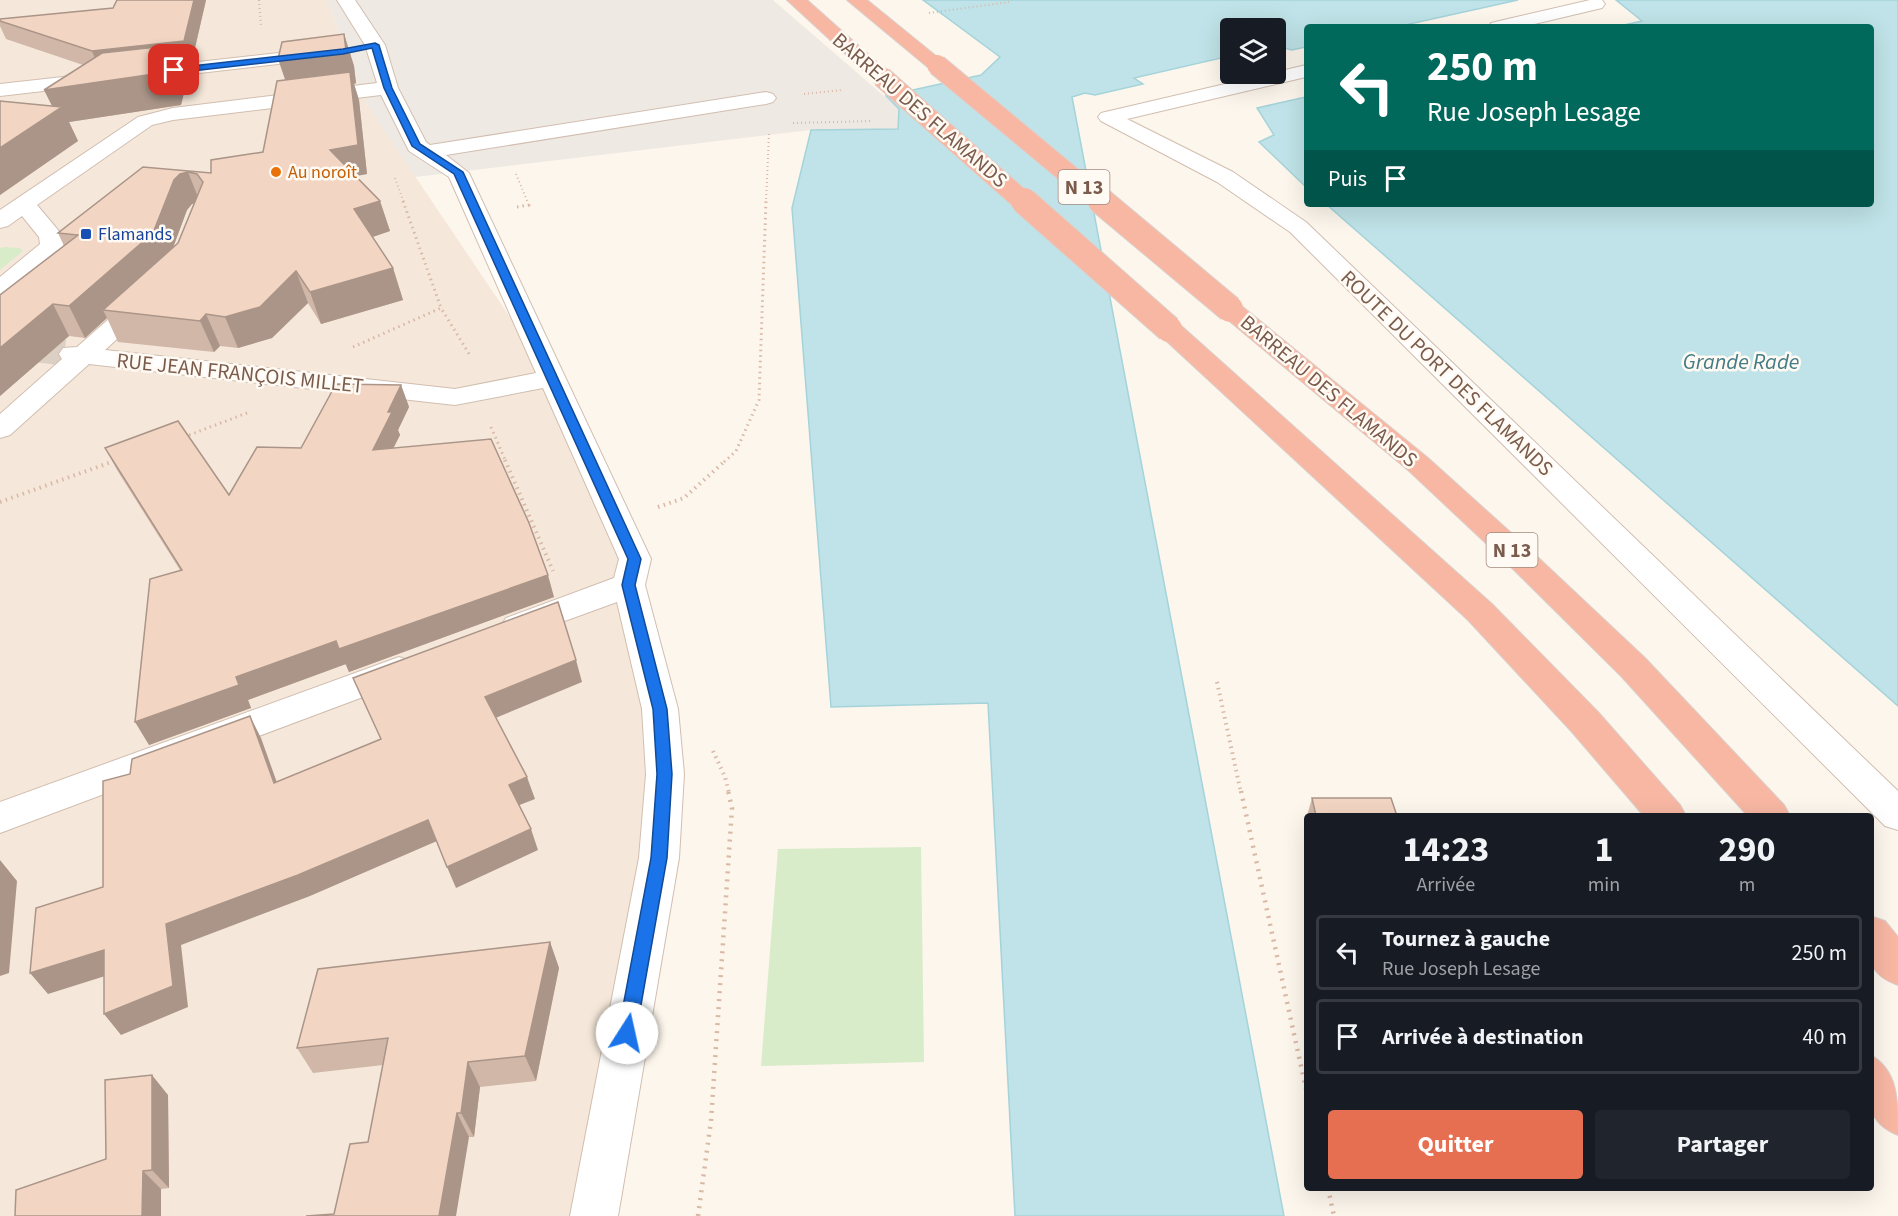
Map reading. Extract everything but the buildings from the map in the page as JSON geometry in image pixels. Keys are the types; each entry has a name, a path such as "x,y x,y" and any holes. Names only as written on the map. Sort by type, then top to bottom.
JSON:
{"highway":[{"name":"BARREAU DES FLAMANDS","path":"796,0 1168,329 1480,612 1585,722 1664,813"},
{"name":"BARREAU DES FLAMANDS","path":"856,0 1418,464 1633,667 1768,813"},
{"path":"1874,939 1898,967"},
{"path":"1874,1081 1898,1113"}],"street":[{"path":"346,0 375,45 388,88 421,149 458,172 635,559 629,585 660,709 665,774 659,858 594,1216"},
{"path":"1511,24 1596,4"},
{"path":"0,90 348,51 375,45"},
{"name":"ROUTE DU PORT DES FLAMANDS","path":"1304,71 1108,117 1225,177 1298,227 1898,815"},
{"path":"38,106 63,83"},
{"path":"0,221 126,132 145,122 173,114 388,88"},
{"path":"421,149 766,98"},
{"path":"0,289 44,255 52,245 51,236 24,204"},
{"path":"0,429 79,354 163,284"},
{"name":"RUE JEAN FRANÇOIS MILLET","path":"79,354 455,397 551,378"},
{"path":"491,636 629,585"},
{"path":"0,818 424,661"}],"path":[{"path":"929,13 1009,2"},
{"path":"792,123 872,121"},
{"path":"616,520 684,498 736,451 759,400 769,124"},
{"path":"421,149 395,176 441,308"},
{"path":"181,438 237,418 301,380"},
{"path":"0,502 124,458"},
{"path":"1217,682 1304,1080"},
{"path":"1329,1191 1334,1216"}],"shaded area":[{"path":"0,0 327,0 367,105 551,378 629,585 660,709 594,1216 0,1216"},
{"path":"327,0 773,0 899,109 899,129 811,130 415,177 367,105"}],"green space":[{"path":"0,248 20,248 23,251 0,270"},
{"path":"921,847 924,1062 761,1066 778,849"}],"water":[{"path":"923,0 1518,0 1410,24 1304,24 1304,47 1292,50 1286,49 1286,18 1220,18 1220,58 1134,78 1143,84 1095,95 1085,93 1072,97 1284,1216 1015,1216 988,703 831,707 792,208 811,130 898,129 899,109 886,96 981,75 1000,57"},
{"name":"Grande Rade","path":"1616,0 1898,0 1898,706 1329,207 1874,207 1874,24 1628,24 1642,21"},
{"path":"1304,97 1304,185 1259,142 1274,135 1257,108"}],"tunnel":[{"path":"0,344 72,354"}],"place":[{"name":"Au noroît","path":"276,172"},
{"name":"Flamands","path":"86,234"}],"route":[{"path":"174,70 343,51 375,45 388,88 417,146 458,172 635,559 629,585 660,709 665,774 659,858 627,1033"}]}
